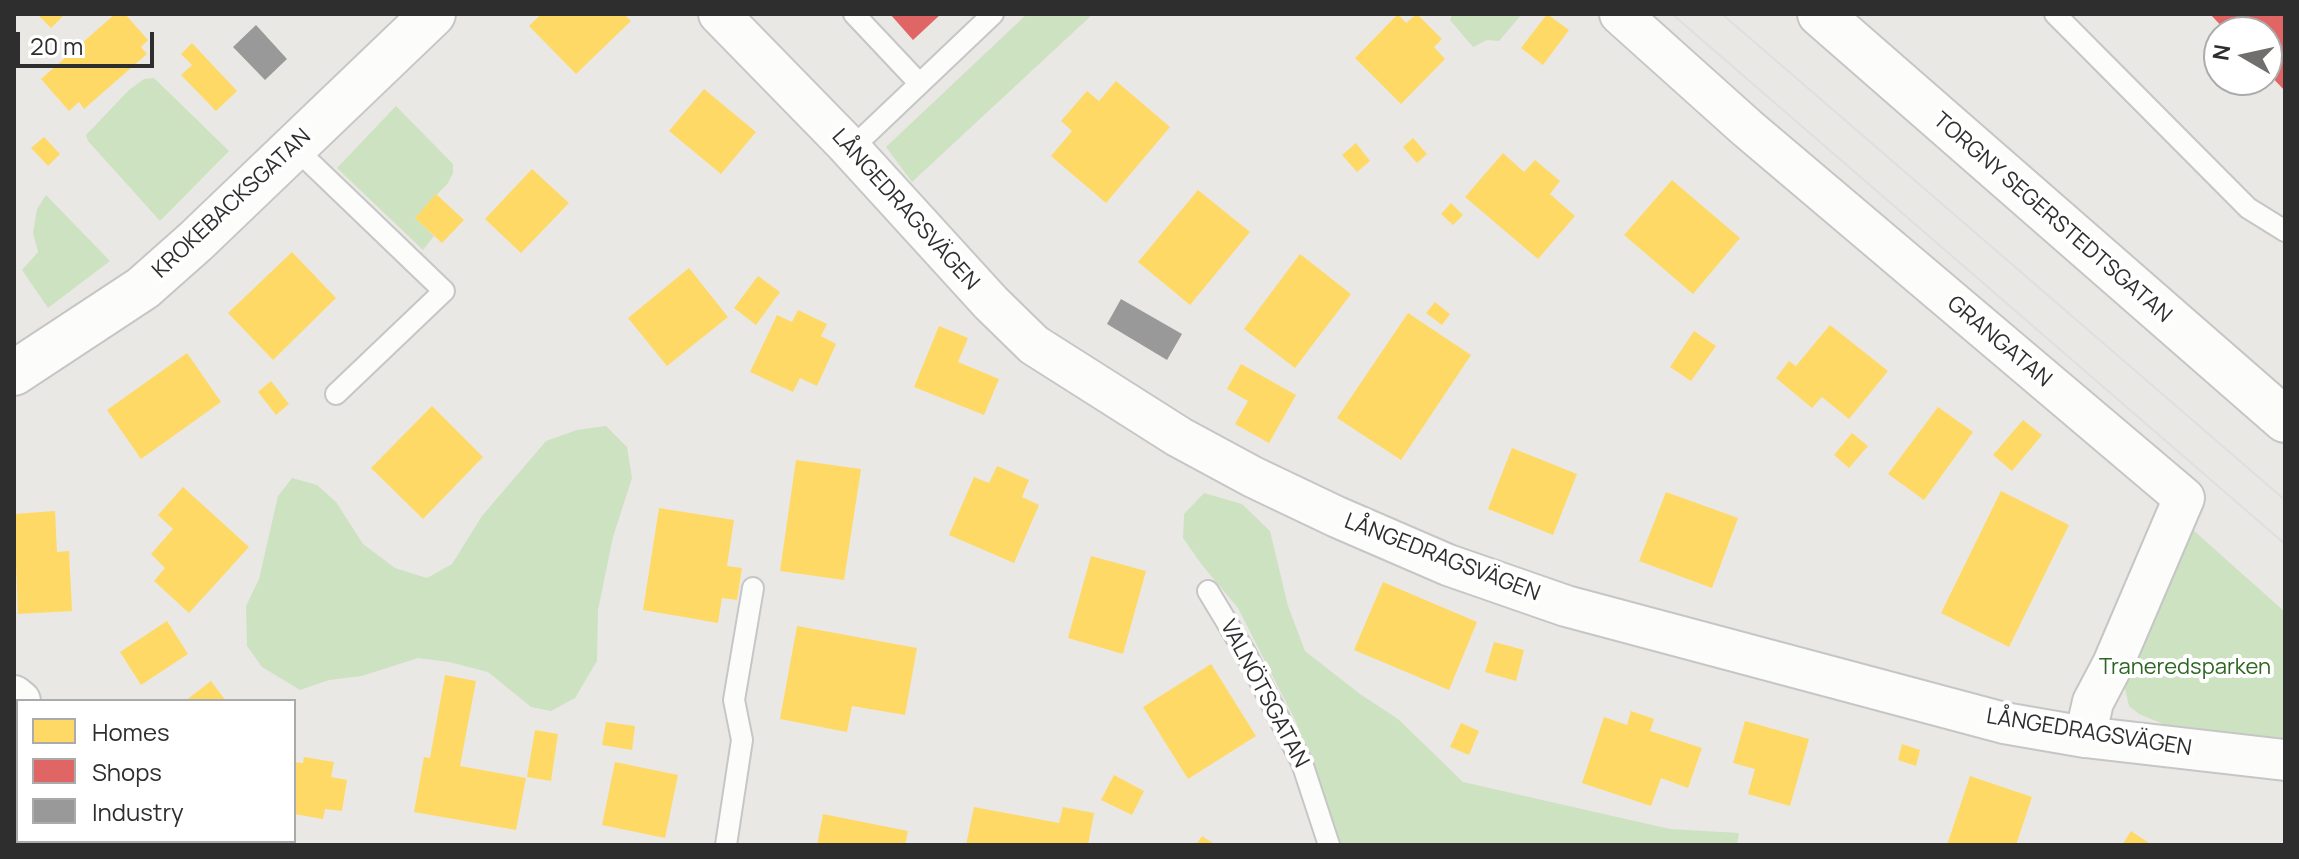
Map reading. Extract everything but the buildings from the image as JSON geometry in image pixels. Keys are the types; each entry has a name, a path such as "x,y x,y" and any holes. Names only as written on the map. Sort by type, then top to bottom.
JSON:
{"street":[{"name":"KROKEBACKSGATAN","path":"14,373 143,288 433,14"},
{"name":"LÅNGEDRAGSVÄGEN","path":"719,14 851,149 991,303 1034,345 1179,437 1309,504 1404,548 1566,606 2004,723 2085,737 2285,760"},
{"name":"GRANGATAN","path":"1620,14 1747,128 2184,498 2113,664 2093,702 2085,737"},
{"name":"TORGNY SEGERSTEDTSGATAN","path":"1820,14 2285,420"}],"lane":[{"path":"854,14 919,83"},
{"path":"851,149 993,14"},
{"path":"2055,14 2248,208 2285,231"},
{"path":"294,147 444,291 336,394"},
{"path":"726,845 742,740 734,700 753,588"},
{"name":"VALNÖTSGATAN","path":"1208,591 1246,654 1302,763 1329,845"}],"green space":[{"path":"1027,14 1093,14 912,182 886,147"},
{"path":"1452,14 1522,14 1499,41 1487,40 1473,47 1450,20"},
{"path":"154,78 229,151 160,221 86,135 129,90 144,79"},
{"path":"396,106 453,164 448,183 415,218 434,236 423,250 337,168"},
{"path":"46,195 110,261 48,308 22,270 38,252 33,233 37,209"},
{"path":"606,426 627,447 632,478 613,537 598,610 597,661 575,698 551,711 531,707 488,672 418,658 362,676 329,680 300,690 262,667 247,646 246,606 259,579 278,496 292,478 317,485 336,502 363,544 395,568 427,578 452,564 482,516 546,441 577,430"},
{"path":"1204,493 1242,504 1270,531 1288,606 1305,651 1398,719 1463,782 1670,829 1739,833 1737,845 1337,845 1328,805 1296,722 1238,608 1183,538 1184,514"},
{"name":"Traneredsparken","path":"2183,521 2285,612 2285,741 2168,726 2139,714 2129,706 2123,680"}],"tram line":[{"path":"1672,14 2285,544"},
{"path":"1722,14 2285,500"}]}
